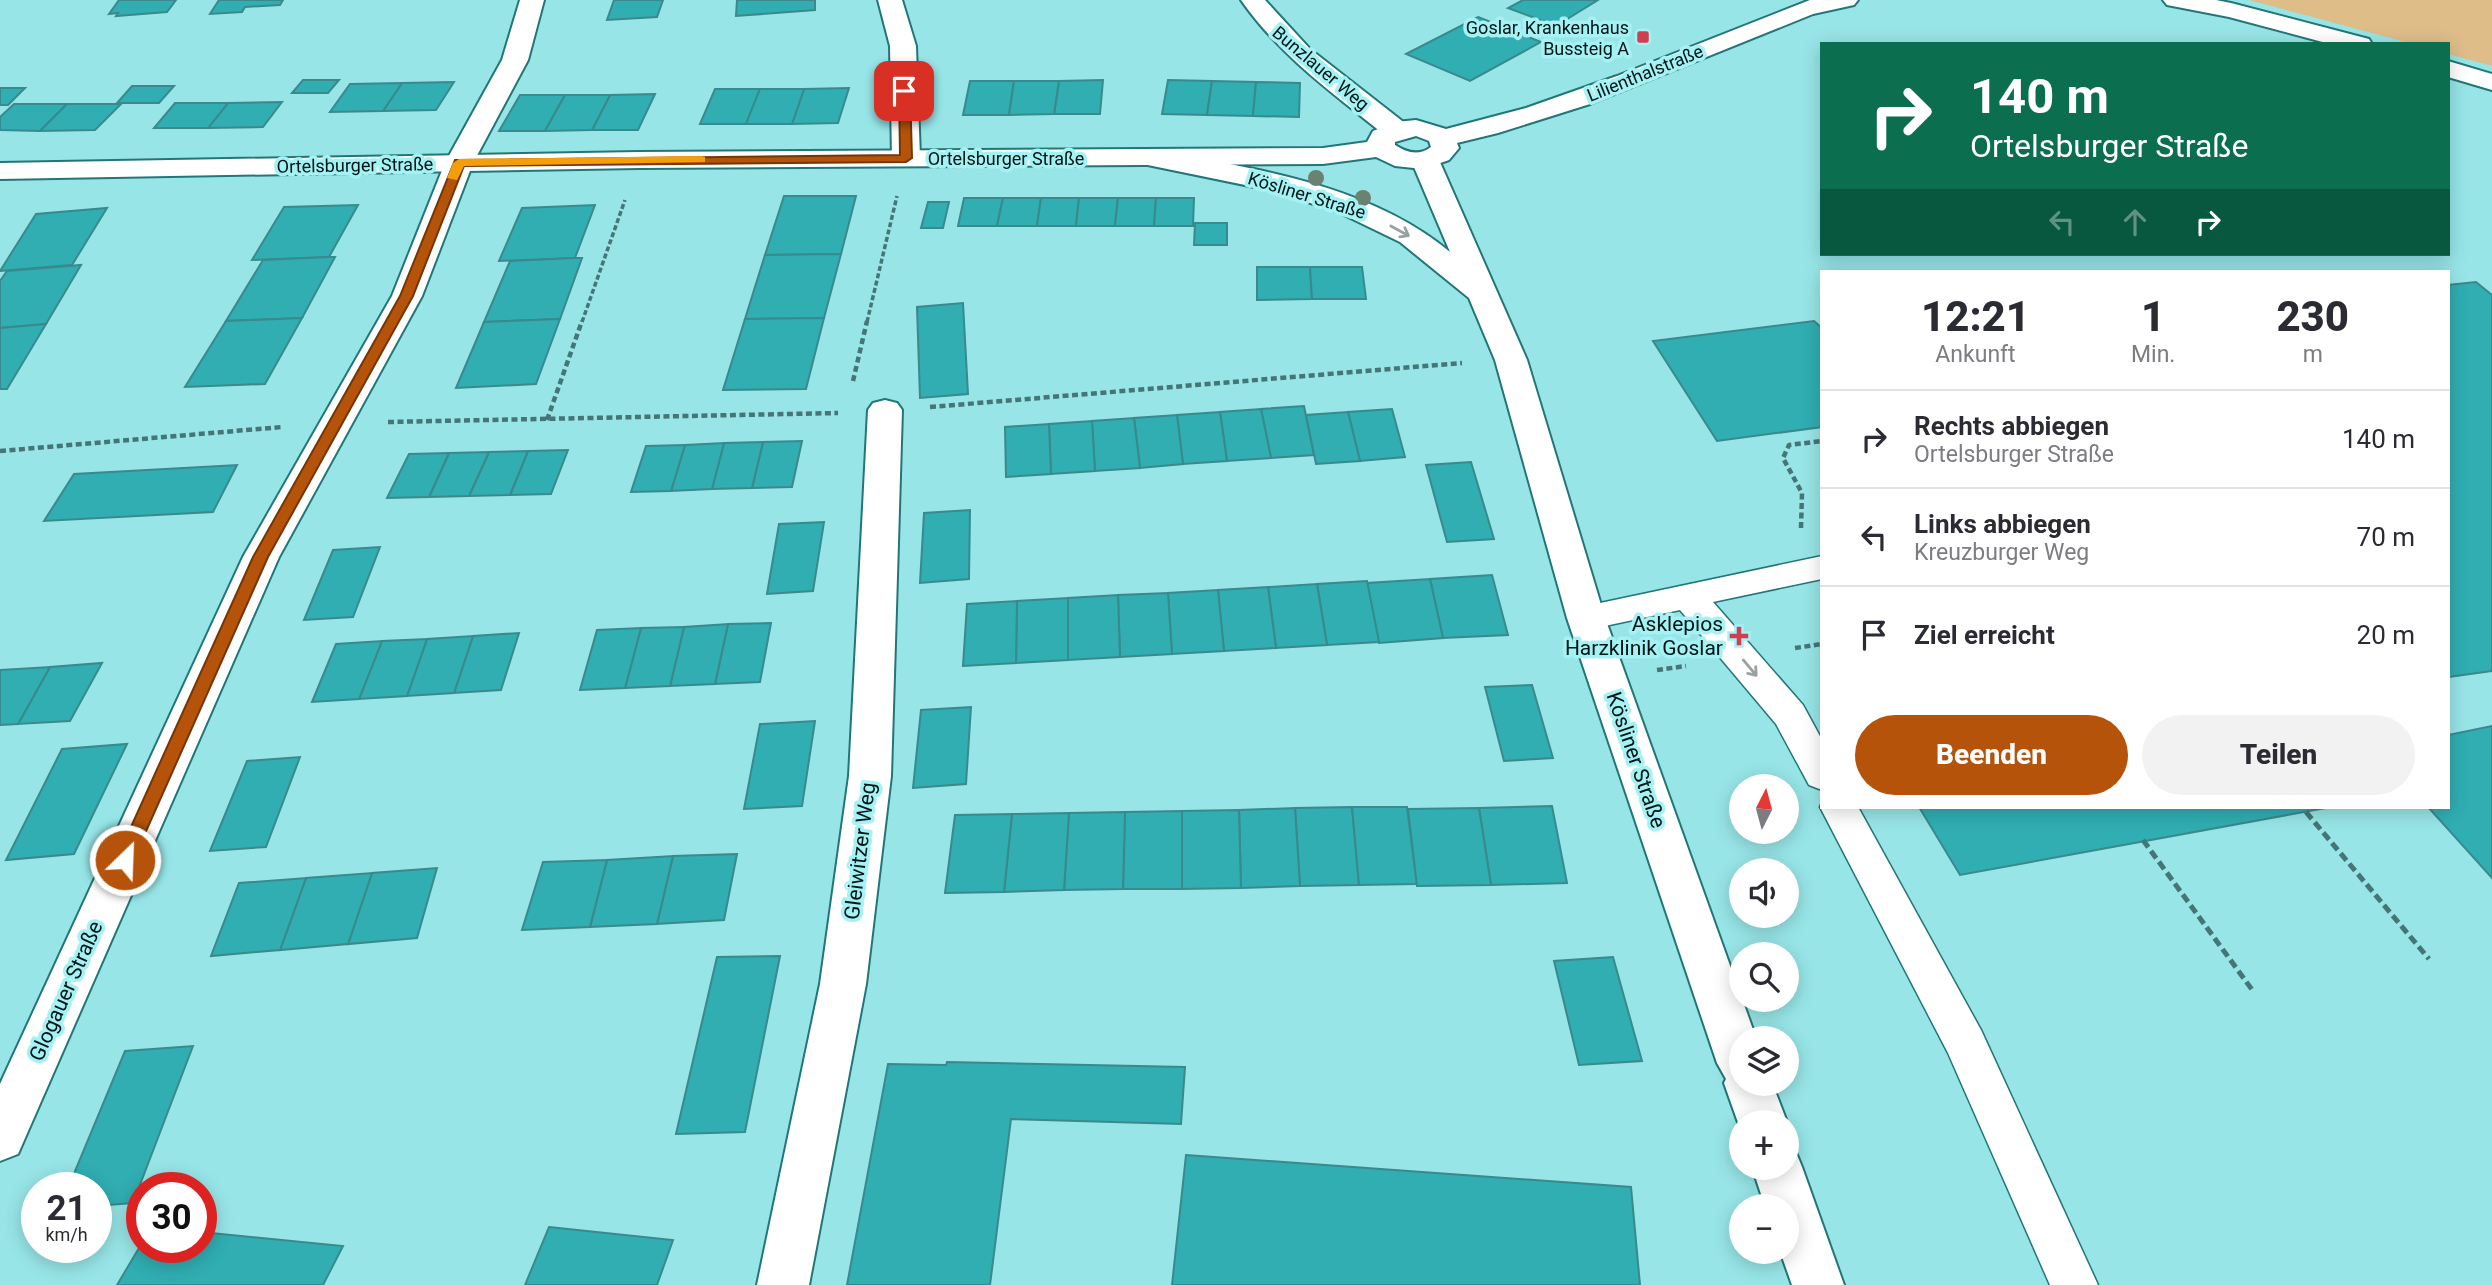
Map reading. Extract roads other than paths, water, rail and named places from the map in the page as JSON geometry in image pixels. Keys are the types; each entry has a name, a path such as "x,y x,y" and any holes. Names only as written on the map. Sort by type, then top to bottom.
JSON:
{"street":[{"name":"Glogauer Straße","path":"0,1138 261,557 407,296 459,163 515,60 532,0"},
{"path":"890,0 903,46 906,158"},
{"name":"Bunzlauer Weg","path":"1253,0 1267,21 1389,139"},
{"name":"Lilienthalstraße","path":"1433,149 1559,106 1806,8 1846,0"},
{"path":"2175,0 2231,10 2352,42"},
{"path":"2450,70 2492,82"},
{"name":"Ortelsburger Straße","path":"0,171 639,160 1323,156 1389,139"},
{"path":"1389,139 1403,160 1433,149"},
{"name":"Kösliner Straße","path":"1433,149 1483,296 1511,360 1586,618 1729,1029"},
{"name":"Kösliner Straße","path":"1148,157 1252,177 1311,193 1368,213 1412,237 1483,296"},
{"name":"Gleiwitzer Weg","path":"783,1285 843,984 870,776 865,412"},
{"path":"1782,1180 1818,1285"}],"lane":[{"path":"1586,618 1820,567"},
{"path":"1689,597 1790,715 1820,771"},
{"path":"1840,809 1966,1044 2074,1285"}],"place":[{"name":"Goslar, Krankenhaus Bussteig A","path":"1643,37"},
{"name":"Asklepios Harzklinik Goslar","path":"1739,636"}]}
